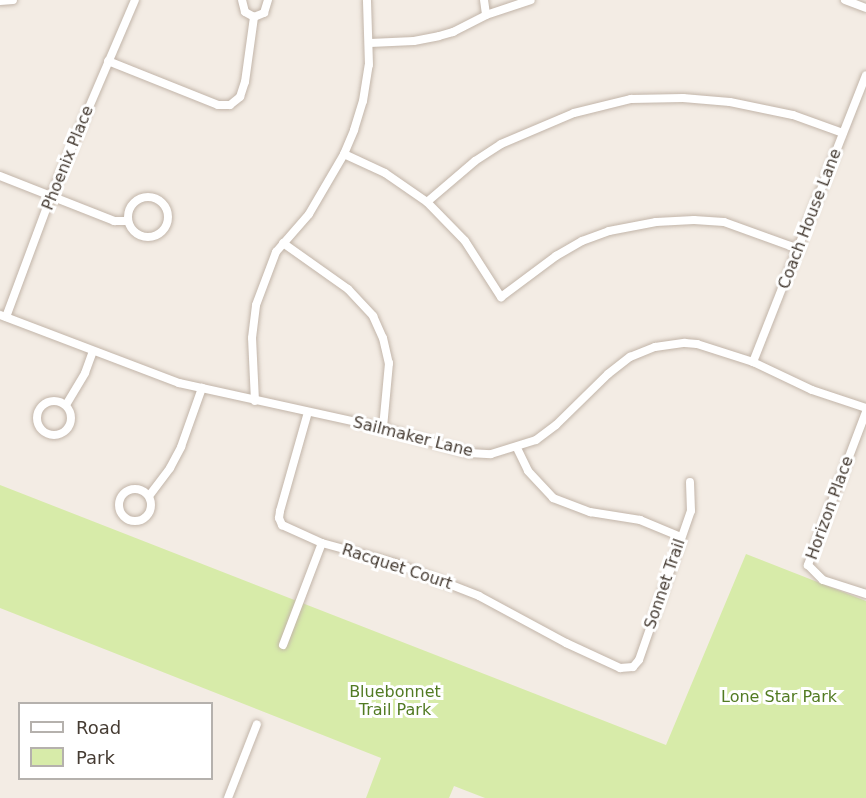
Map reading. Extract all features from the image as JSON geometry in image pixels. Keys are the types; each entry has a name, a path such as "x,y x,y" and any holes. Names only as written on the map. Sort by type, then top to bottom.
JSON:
{"street":[{"path":"0,2 13,0"},
{"name":"Phoenix Place","path":"3,316 51,196 135,0"},
{"path":"242,0 245,12 254,17 264,14 268,0"},
{"path":"255,400 252,338 256,305 270,264 283,243 309,214 344,154 363,101 370,43 367,0"},
{"path":"484,0 486,15"},
{"path":"370,43 414,41 439,36 453,32 486,15 531,0"},
{"path":"845,0 866,8"},
{"path":"108,62 218,105 230,105 240,97 245,82 254,17"},
{"name":"Coach House Lane","path":"753,362 866,75"},
{"path":"427,202 475,161 501,144 574,113 631,99 683,98 730,102 793,115 843,133"},
{"path":"344,154 385,173 427,202 460,236 501,297 556,256 582,241 609,231 656,222 694,220 724,222 799,249"},
{"path":"0,176 114,221 128,221"},
{"path":"149,197 158,199 168,214 168,223 157,236 139,236 128,221 132,204 149,197"},
{"path":"283,243 348,289 373,316 383,338 389,363 383,428"},
{"name":"Sailmaker Lane","path":"3,316 179,383 383,428 469,453 492,454 517,448 546,433 608,374 630,357 648,349 697,344 753,362 812,390 866,410"},
{"path":"66,405 85,373 93,351"},
{"path":"149,496 166,476 181,447 202,388"},
{"path":"54,401 66,405 72,417 67,430 55,435 43,431 37,419 42,406 54,401"},
{"name":"Horizon Place","path":"866,410 808,559 811,570 831,584 866,594"},
{"name":"Racquet Court","path":"308,412 279,518 287,529 322,543 395,563 479,596 616,666"},
{"path":"517,448 528,471 553,498 590,512 640,520 681,537"},
{"name":"Sonnet Trail","path":"616,666 630,668 639,660 691,511 690,482"},
{"path":"283,645 322,543"},
{"path":"228,798 257,724"}],"green space":[{"name":"Bluebonnet Trail Park","path":"0,485 666,745 746,554 866,601 866,798 485,798 454,786 449,798 366,798 381,758 0,608"}],"park label":[{"name":"Lone Star Park","path":"779,697"}]}
